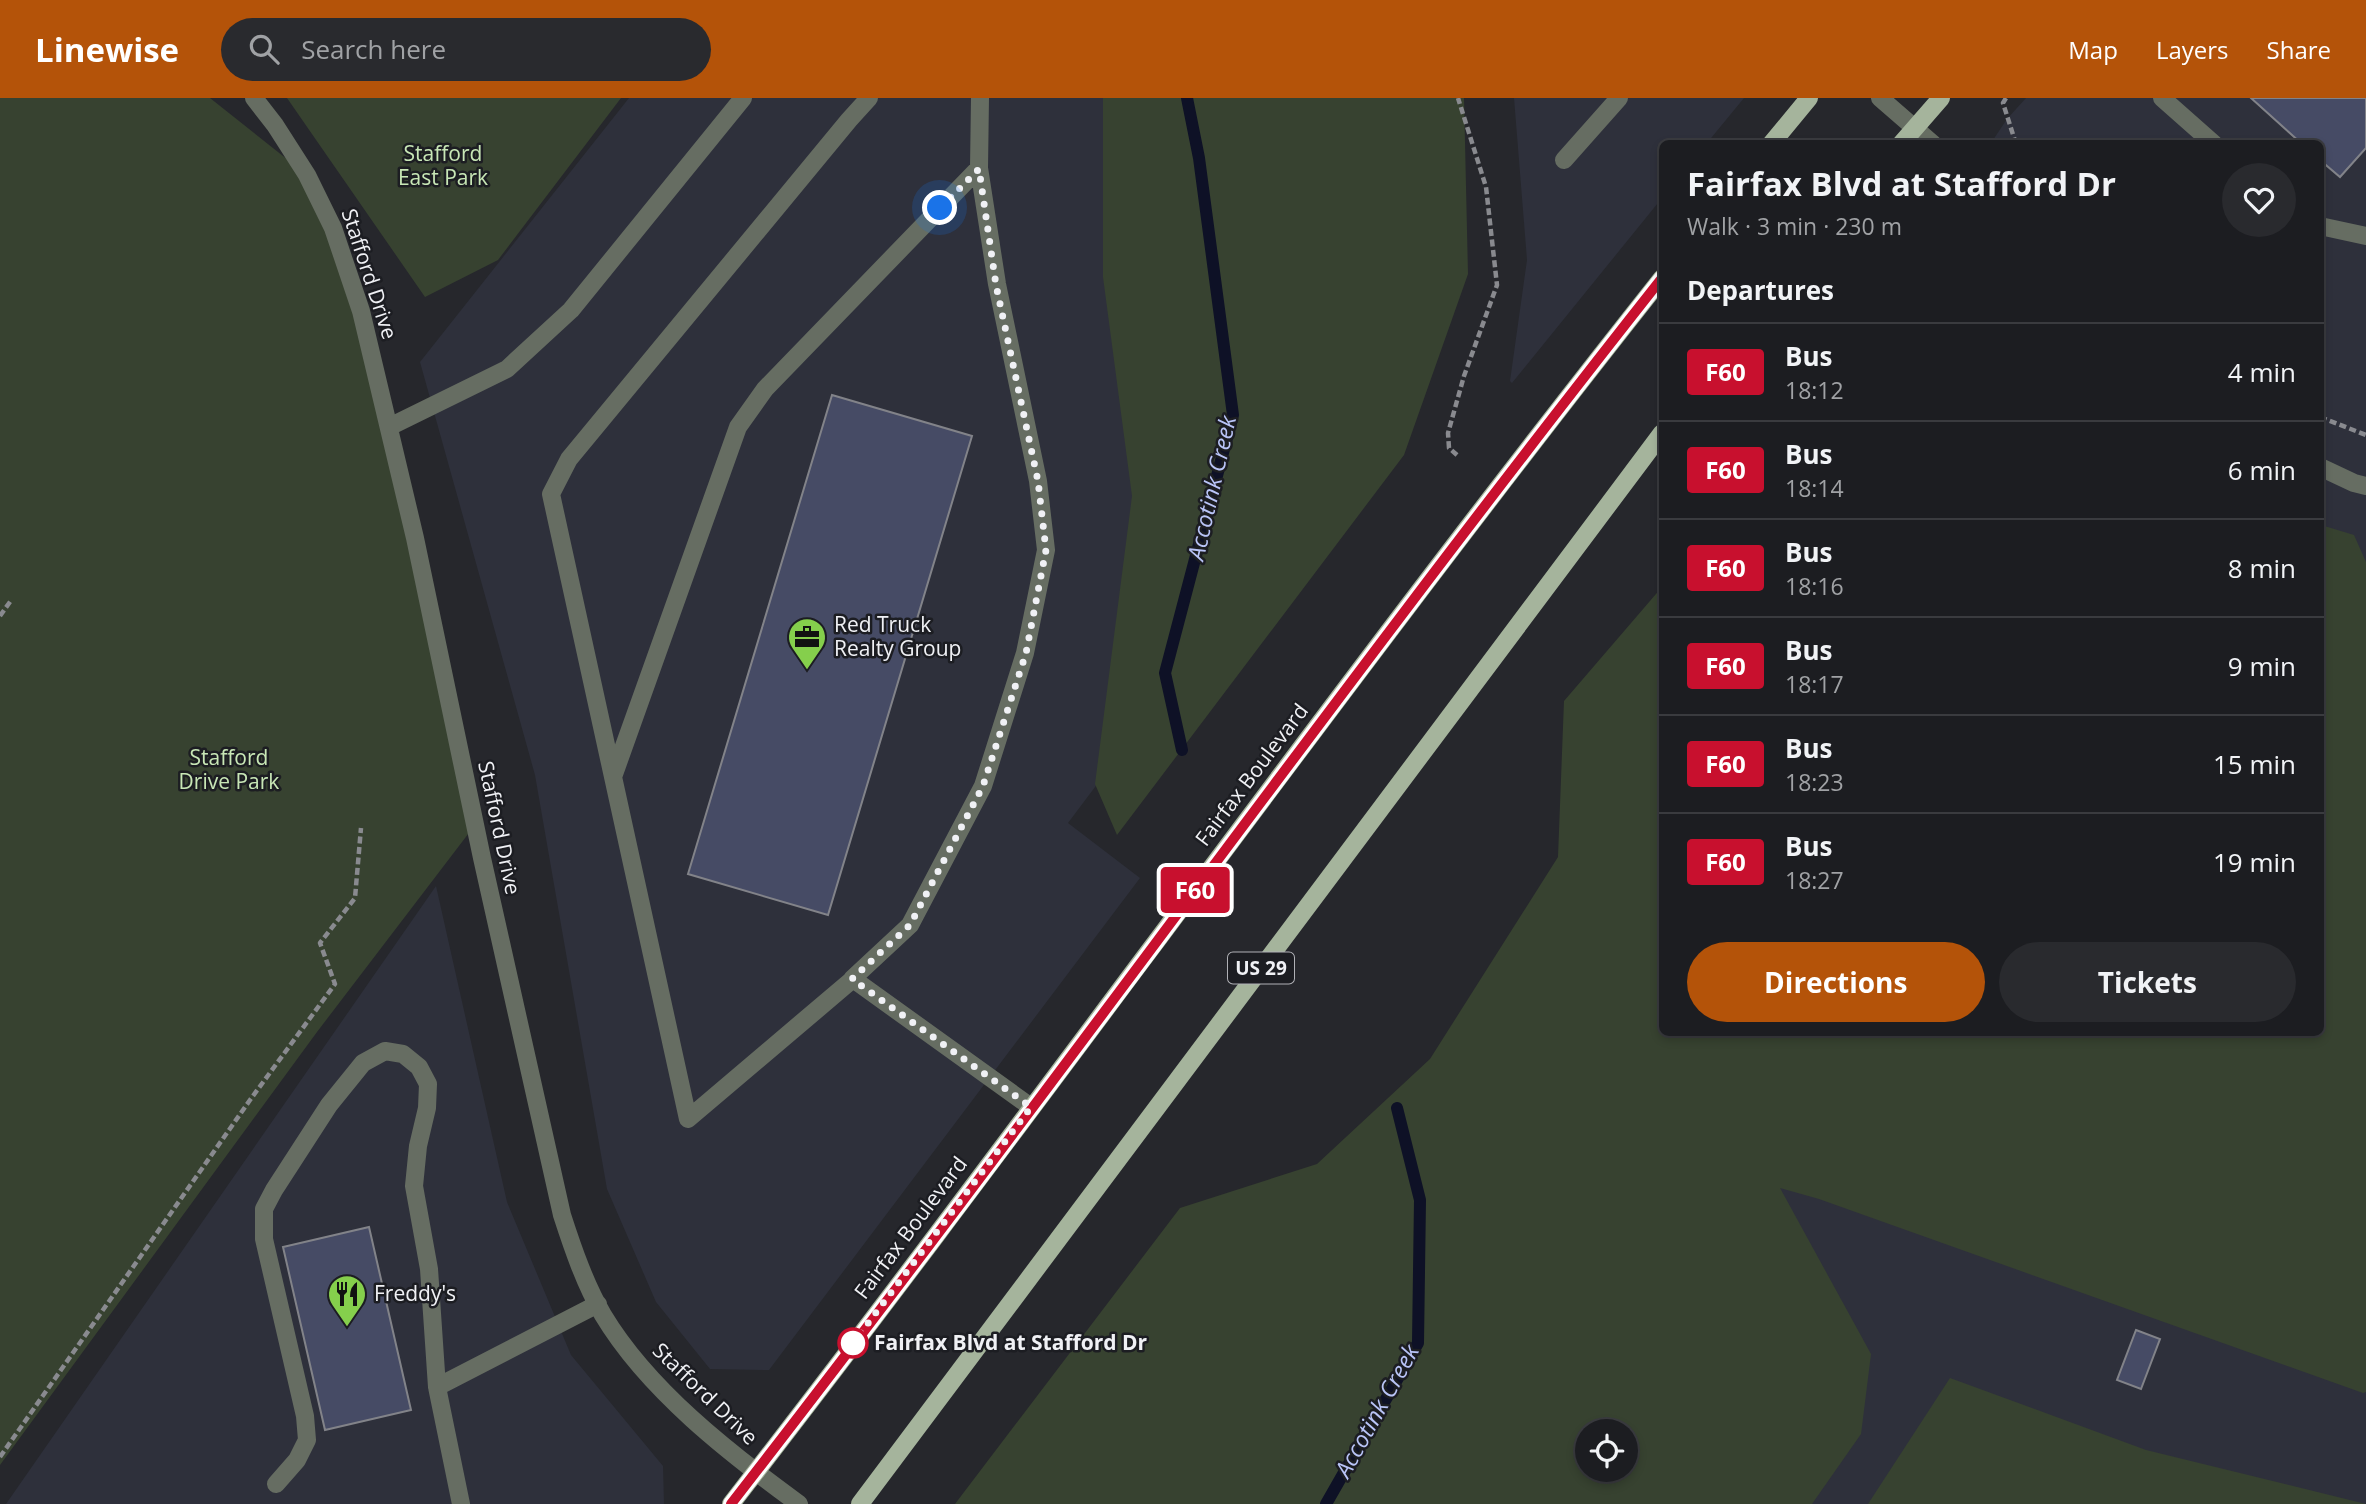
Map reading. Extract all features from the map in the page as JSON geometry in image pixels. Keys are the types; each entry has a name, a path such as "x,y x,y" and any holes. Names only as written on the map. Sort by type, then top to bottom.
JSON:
{"main road":[{"path":"1773,140 1809,98"},
{"path":"1904,140 1941,98"},
{"name":"Fairfax Boulevard","path":"731,1504 1357,673 1659,282"},
{"name":"US 29","path":"860,1504 1659,437"}],"street":[{"name":"Stafford Drive","path":"254,98 307,175 333,228 361,311 415,538 562,1215 576,1257 598,1304 643,1371 756,1473 799,1504"},
{"path":"389,427 507,369 571,310 743,98"},
{"path":"869,98 569,459 551,494 688,1119 852,979 910,925 983,786 1026,653 1046,550 1038,481 996,285 979,169 980,98"},
{"path":"1564,160 1619,98"},
{"path":"1880,98 1928,140"},
{"path":"2162,98 2209,140"},
{"path":"613,777 738,427 765,388 979,169"},
{"path":"2324,227 2366,236"},
{"path":"2324,469 2366,486"},
{"path":"852,979 1031,1107"},
{"path":"276,1484 297,1460 307,1440 305,1416 264,1239 264,1209 329,1105 363,1063 385,1051 403,1054 419,1067 428,1084 427,1108 418,1146 414,1186 429,1269 437,1388 461,1504"},
{"path":"437,1388 598,1304"}],"path":[{"path":"1457,455 1449,448 1448,433 1464,376 1497,285 1486,187 1458,98"},
{"path":"2006,98 2003,103 2015,140"},
{"path":"2324,419 2366,435"},
{"path":"0,616 12,599"},
{"path":"0,1457 250,1100 335,984 320,943 355,898 361,828"}],"shaded area":[{"path":"629,98 1354,98 1219,622 1068,823 1140,878 769,1370 710,1369 656,1302 607,1189 535,775 420,362"},
{"path":"1514,98 1744,98 1709,140 1659,140 1659,202 1512,383 1510,381 1527,260"},
{"path":"2026,98 2366,98 2366,1504 1410,1504 1826,1036 2324,1036 2324,140 1993,140"},
{"path":"436,886 507,1202 571,1355 663,1466 664,1504 6,1504"}],"green space":[{"name":"Stafford Drive Park","path":"0,98 210,98 307,175 361,311 475,825 317,1032 0,1465"},
{"name":"Stafford East Park","path":"287,98 621,98 498,260 425,297"},
{"path":"1103,98 1464,98 1468,274 1404,455 1117,835 1095,784 1132,496 1103,277"},
{"path":"2324,526 2354,535 2366,562 2366,1392 1819,1199 1780,1188 1871,1354 1861,1434 1812,1504 955,1504 1180,1208 1317,1164 1430,1059 1558,857 1564,701 1659,590 1659,1036 2324,1036"},
{"path":"1950,1378 2146,1450 2366,1504 1868,1504"}],"building":[{"path":"2251,98 2366,98 2366,148 2340,177 2324,163 2324,140 2298,140"},
{"path":"832,395 972,436 828,915 688,874"},
{"name":"Freddy's","path":"369,1227 411,1410 325,1430 283,1247"},
{"path":"2136,1330 2160,1339 2141,1389 2117,1380"}],"waterway":[{"name":"Accotink Creek","path":"1182,750 1165,673 1233,415 1199,158 1187,98"},
{"name":"Accotink Creek","path":"1326,1504 1418,1343 1420,1200 1397,1108"}],"bus line":[{"name":"F60","path":"731,1504 1357,673 1659,282"}],"place":[{"name":"Red Truck Realty Group","path":"807,671"},
{"name":"Freddy's","path":"347,1328"},
{"name":"Fairfax Blvd at Stafford Dr","path":"853,1343"}],"route":[{"path":"853,1343 1031,1107 852,979 910,925 983,786 1026,653 1046,550 1038,481 996,285 979,169 940,208"}]}
